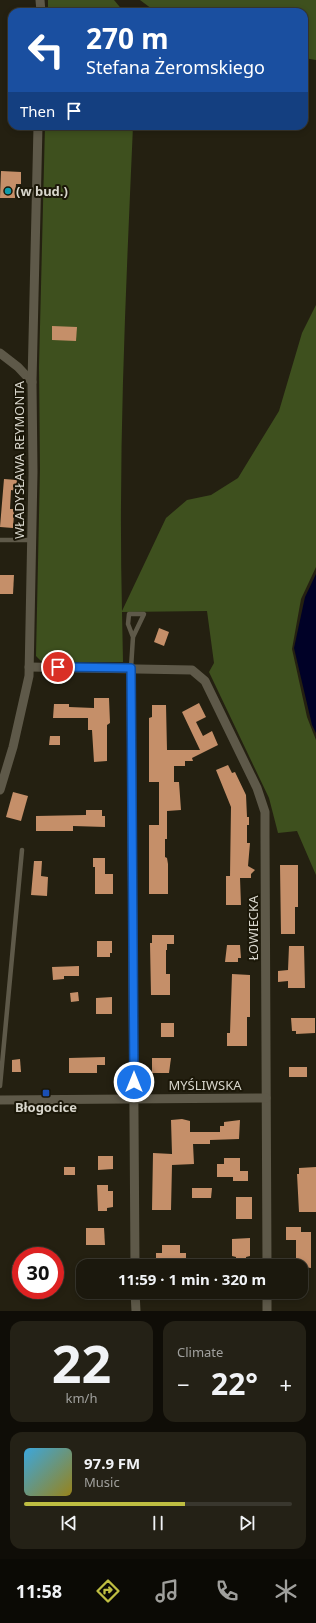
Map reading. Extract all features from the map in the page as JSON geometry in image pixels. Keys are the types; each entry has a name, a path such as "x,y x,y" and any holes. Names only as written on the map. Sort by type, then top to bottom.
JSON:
{"street":[{"name":"WŁADYSŁAWA REYMONTA","path":"0,790 13,747 29,676 32,540 32,382 38,130"},
{"path":"0,353 18,367 32,382"},
{"name":"ŁOWIECKA","path":"29,667 192,670 205,681 262,802 265,812 266,835 267,1259"},
{"path":"131,668 135,1259"},
{"name":"MYŚLIWSKA","path":"0,1100 266,1098"},
{"path":"135,1299 136,1311"},
{"path":"267,1299 267,1311"}],"lane":[{"path":"0,540 32,540"},
{"path":"131,668 133,637 144,614 130,614 128,624 133,637"},
{"path":"0,1086 22,850"}],"green space":[{"path":"48,0 114,0 121,8 48,8"},
{"path":"140,0 316,0 316,60 308,59 308,8 151,8"},
{"path":"45,130 133,130 125,307 122,429 122,611 166,518 187,500 211,495 238,478 279,411 302,333 316,305 316,567 301,599 292,649 307,717 316,740 316,875 297,831 278,833 269,798 209,672 214,663 207,611 122,612 123,662 42,662 36,656 40,469 39,367"}],"water":[{"path":"316,574 316,733 312,725 294,648 305,597"}],"building":[{"name":"(w bud.)","path":"1,171 21,172 21,184 16,184 15,198 0,198"},
{"path":"52,326 77,327 76,341 52,340"},
{"path":"4,479 17,480 16,491 11,490 10,509 13,509 14,514 13,528 0,527"},
{"path":"0,575 14,575 13,594 0,594"},
{"path":"159,628 169,632 164,646 154,642"},
{"path":"94,698 109,698 110,723 107,725 107,761 94,762 92,730 88,730 88,718 53,718 54,704 69,704 69,707 94,708"},
{"path":"199,703 206,717 196,722 203,736 212,731 218,745 192,758 193,761 185,761 185,766 174,766 174,782 179,782 181,810 167,811 167,839 165,839 165,857 167,858 168,864 168,894 149,894 149,825 159,825 159,782 149,782 149,718 152,717 152,705 166,705 167,750 200,750 182,712"},
{"path":"50,736 60,736 60,745 49,745"},
{"path":"228,765 232,773 235,772 246,795 247,817 249,817 249,825 247,825 247,843 250,843 248,866 255,870 251,874 251,878 240,878 241,905 226,905 226,876 230,876 231,807 216,770"},
{"path":"13,792 28,796 21,821 6,817"},
{"path":"86,810 102,810 102,816 105,816 105,827 73,826 73,831 36,831 36,816 86,815"},
{"path":"93,858 105,858 105,874 113,874 113,894 95,894 95,867 93,867"},
{"path":"34,861 42,861 41,876 48,877 47,896 31,895"},
{"path":"280,865 298,865 298,907 295,907 295,934 281,934"},
{"path":"152,935 174,935 174,944 167,944 166,950 166,974 170,974 170,995 151,995 150,943 152,943"},
{"path":"97,941 112,941 112,953 110,953 110,957 97,957"},
{"path":"227,945 240,945 241,958 238,958 238,962 225,962"},
{"path":"289,946 304,946 305,988 288,988 288,981 278,982 278,971 288,970"},
{"path":"79,966 79,976 64,976 64,979 53,980 52,967"},
{"path":"232,974 250,975 250,1017 247,1017 247,1046 227,1046 227,1033 230,1033"},
{"path":"78,992 79,1001 71,1002 70,993"},
{"path":"112,997 112,1014 96,1014 96,998"},
{"path":"291,1018 315,1018 315,1033 296,1034 296,1031 292,1031"},
{"path":"161,1023 174,1023 174,1037 161,1037"},
{"path":"105,1057 105,1065 97,1065 97,1073 69,1073 69,1058"},
{"path":"152,1058 171,1058 169,1073 152,1073"},
{"path":"20,1059 21,1072 12,1072 12,1060"},
{"path":"289,1067 307,1067 307,1077 289,1077"},
{"path":"182,1119 190,1121 190,1132 220,1132 220,1126 224,1126 224,1122 240,1120 239,1139 210,1140 210,1144 193,1144 194,1164 172,1165 171,1210 152,1210 153,1153 172,1154 171,1120"},
{"path":"98,1156 113,1156 113,1169 98,1170"},
{"path":"224,1158 240,1158 240,1171 248,1171 248,1181 233,1181 233,1177 217,1177 217,1164 224,1164"},
{"path":"64,1167 75,1167 75,1175 64,1175"},
{"path":"316,1167 316,1212 299,1212 297,1174 299,1174 299,1168"},
{"path":"97,1185 108,1185 108,1191 113,1191 113,1207 107,1208 107,1211 98,1211"},
{"path":"192,1188 212,1188 211,1198 192,1198"},
{"path":"236,1197 252,1197 252,1219 236,1219"},
{"path":"286,1227 301,1227 301,1232 311,1232 311,1268 308,1268 308,1259 294,1259 296,1258 296,1240 286,1240"},
{"path":"86,1228 104,1228 105,1245 86,1245"},
{"path":"250,1238 250,1256 246,1257 246,1259 236,1259 236,1257 232,1256 232,1239"},
{"path":"162,1245 180,1245 180,1253 186,1253 186,1259 156,1259 156,1253 162,1253"}],"place":[{"name":"(w bud.)","path":"8,191"},
{"name":"Błogocice","path":"46,1093"}],"route":[{"path":"58,667 131,668 134,1082"}]}
